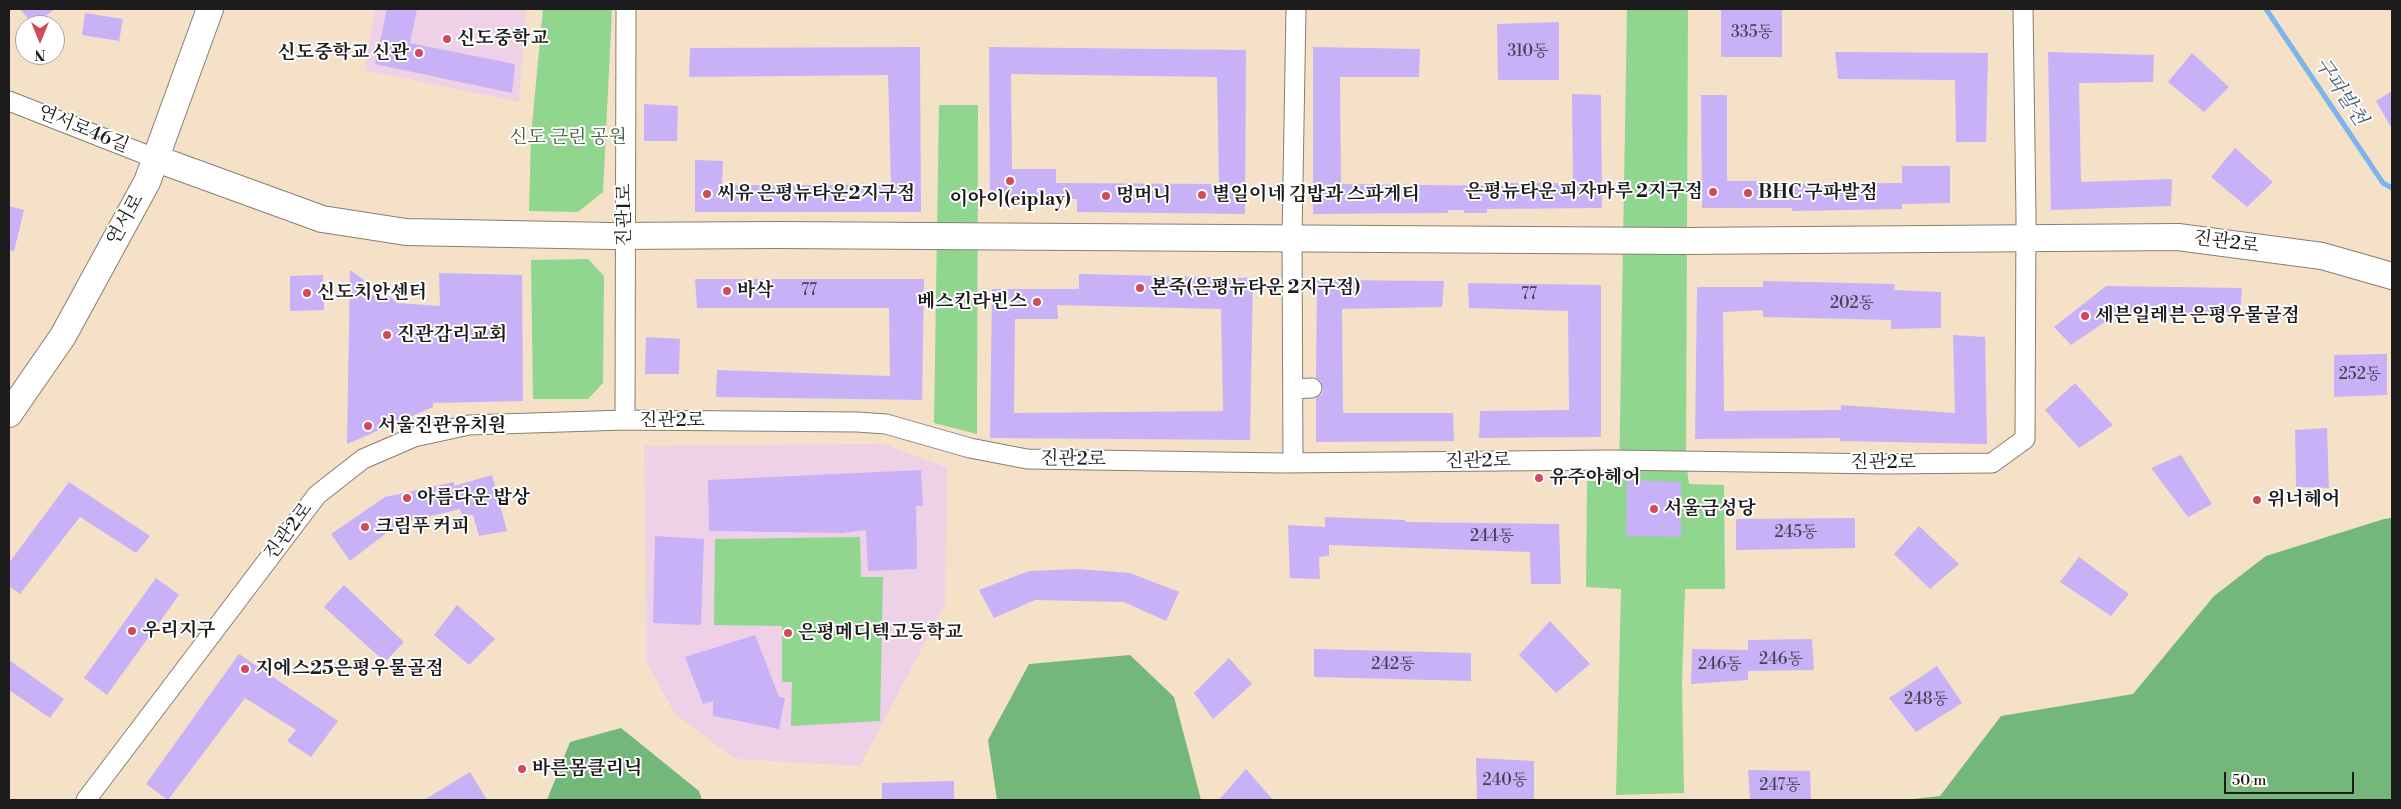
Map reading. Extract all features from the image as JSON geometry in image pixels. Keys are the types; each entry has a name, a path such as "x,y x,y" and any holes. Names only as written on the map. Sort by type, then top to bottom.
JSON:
{"street":[{"name":"연서로","path":"9,414 63,336 146,182 157,159 210,9"},
{"name":"진관1로","path":"625,420 626,9"},
{"path":"1294,463 1292,238 1296,9"},
{"path":"2023,9 2026,237"},
{"name":"연서로46길","path":"9,101 157,159"},
{"name":"진관2로","path":"157,159 322,219 406,232 625,236 777,235 1688,241 2178,237 2322,256 2392,276"},
{"name":"진관2로","path":"86,800 242,596 283,537 317,495 356,464 414,437 469,425 625,420 857,422 886,424 970,448 1027,459 1294,463 1612,460 1885,464 1992,463 2025,439 2026,237"},
{"path":"1294,389 1312,388"}],"shaded area":[{"name":"신도중학교","path":"375,9 526,9 519,102 365,70"},
{"name":"은평메디텍고등학교","path":"884,444 947,468 945,604 860,766 736,759 675,714 647,663 644,446"}],"green space":[{"name":"신도 근린 공원","path":"543,9 612,9 603,192 578,212 529,211 531,135"},
{"path":"1627,9 1688,9 1686,462 1689,484 1724,485 1725,589 1685,589 1682,683 1684,793 1616,795 1621,589 1586,587 1587,481 1619,481"},
{"path":"939,105 978,105 977,434 934,423"},
{"path":"588,259 604,276 603,383 588,399 533,399 531,260"},
{"path":"2392,518 2392,800 1905,800 1940,796 2001,716 2133,694 2214,596 2266,556"},
{"path":"860,537 861,577 883,577 880,721 791,726 792,682 782,682 782,626 714,625 715,539"},
{"path":"1130,655 1174,697 1201,800 997,800 988,740 1029,664"},
{"path":"621,728 699,791 702,800 547,800 570,742"}],"building":[{"path":"20,9 55,9 47,15 25,15"},
{"name":"신도중학교 신관","path":"387,9 417,9 410,43 515,64 512,93 375,64"},
{"path":"1721,9 1782,9 1782,57 1721,57"},
{"path":"85,13 123,19 119,41 82,35"},
{"path":"1559,22 1559,80 1498,80 1497,24"},
{"path":"920,47 921,212 695,212 695,160 723,161 722,185 891,185 888,75 689,77 690,48"},
{"path":"989,47 1246,50 1245,214 1077,212 1077,199 990,198","holes":["1011,74 1217,77 1219,184 1056,183 1056,169 1012,169"]},
{"path":"1313,47 1420,49 1419,77 1340,77 1341,184 1506,186 1506,183 1573,183 1572,94 1601,95 1602,208 1487,209 1487,213 1464,213 1464,210 1448,210 1448,213 1313,214"},
{"path":"1835,52 1988,53 1986,142 1956,142 1955,80 1838,79"},
{"path":"2048,52 2154,55 2153,82 2079,83 2081,182 2172,179 2171,206 2051,210"},
{"path":"2192,53 2229,87 2204,112 2168,82"},
{"path":"2392,91 2392,129 2376,101"},
{"path":"1701,95 1727,95 1727,181 1768,181 1768,184 1902,183 1902,166 1950,166 1950,203 1902,204 1902,209 1792,211 1792,208 1702,208"},
{"path":"644,104 678,106 677,141 644,141"},
{"path":"2235,148 2273,182 2247,207 2211,177"},
{"path":"9,206 24,210 14,251 9,250"},
{"path":"350,270 367,282 368,295 389,296 397,303 440,306 439,273 522,275 523,401 433,403 433,407 347,444"},
{"path":"1079,274 1253,278 1250,440 990,438 992,289 1079,289","holes":["1057,305 1221,309 1223,411 1014,413 1015,319 1058,319"]},
{"name":"신도치안센터","path":"323,275 324,310 290,311 290,276"},
{"path":"695,279 924,279 922,400 716,397 717,370 890,376 889,308 697,308"},
{"path":"1317,280 1444,281 1442,307 1342,309 1343,413 1453,413 1454,441 1316,442 1316,398 1322,394 1323,388 1321,382 1316,378"},
{"path":"1763,281 1895,284 1894,290 1941,292 1941,328 1891,329 1891,320 1763,317 1763,310 1723,312 1724,411 1841,410 1841,405 1955,413 1953,335 1985,337 1987,444 1840,441 1840,438 1695,439 1697,287 1763,287"},
{"path":"1468,283 1601,285 1601,437 1479,438 1480,411 1569,410 1568,311 1469,308"},
{"path":"2106,286 2242,288 2240,317 2118,313 2071,345 2054,327"},
{"path":"646,337 680,339 679,374 645,374"},
{"path":"2387,354 2387,395 2334,397 2334,355"},
{"path":"2075,383 2113,425 2079,448 2045,410"},
{"path":"2327,428 2329,488 2296,487 2295,430"},
{"path":"2181,455 2212,504 2188,517 2151,468"},
{"path":"921,470 923,506 916,506 917,569 868,571 866,530 842,533 709,531 708,480"},
{"path":"492,475 507,531 479,536 473,515 462,516 460,509 398,524 350,561 331,534 385,497 454,482 454,486"},
{"name":"서울금성당","path":"1627,480 1681,482 1681,537 1626,536"},
{"path":"69,482 150,536 136,553 80,517 20,594 9,586 9,563"},
{"path":"1325,517 1405,520 1405,522 1559,524 1561,584 1531,584 1530,552 1329,545 1329,556 1319,557 1320,579 1290,578 1288,525 1325,527"},
{"path":"1855,518 1855,548 1736,550 1736,519"},
{"path":"1919,526 1959,564 1930,589 1894,554"},
{"path":"655,536 704,539 701,625 653,623"},
{"path":"2079,557 2129,594 2111,616 2060,582"},
{"path":"1078,569 1130,573 1179,592 1166,621 1124,602 1035,600 994,618 979,590 1029,571"},
{"path":"156,578 179,595 107,695 84,678"},
{"path":"344,585 404,642 385,662 324,607"},
{"path":"457,605 495,639 469,665 434,635"},
{"path":"1550,621 1590,664 1556,693 1519,655"},
{"path":"755,635 779,697 785,698 779,729 713,716 713,701 703,704 685,657"},
{"path":"1812,639 1814,670 1748,671 1748,680 1691,684 1692,649 1748,650 1748,640"},
{"path":"1314,649 1471,653 1471,681 1314,677"},
{"path":"239,654 338,721 311,757 287,741 296,730 245,698 168,800 146,784"},
{"path":"1229,658 1252,684 1213,719 1194,693"},
{"path":"9,660 64,699 50,718 9,690"},
{"path":"1937,666 1962,703 1916,732 1889,698"},
{"path":"1476,758 1534,761 1534,800 1477,800"},
{"path":"1246,769 1273,800 1219,800"},
{"path":"1748,770 1810,771 1811,800 1750,800"},
{"path":"470,772 487,800 424,800"},
{"path":"954,781 954,800 882,800 882,783"}],"waterway":[{"name":"구파발천","path":"2266,9 2383,183 2392,188"}],"place":[{"name":"신도중학교","path":"447,39"},
{"name":"신도중학교 신관","path":"419,53"},
{"name":"이아이(eiplay)","path":"1010,181"},
{"name":"은평뉴타운 피자마루 2지구점","path":"1713,192"},
{"name":"BHC 구파발점","path":"1748,193"},
{"name":"씨유 은평뉴타운2지구점","path":"707,194"},
{"name":"별일이네 김밥과 스파게티","path":"1202,195"},
{"name":"멍머니","path":"1106,196"},
{"name":"본죽(은평뉴타운 2지구점)","path":"1140,288"},
{"name":"바삭","path":"727,291"},
{"name":"신도치안센터","path":"307,293"},
{"name":"베스킨라빈스","path":"1037,302"},
{"name":"세븐일레븐 은평우물골점","path":"2085,316"},
{"name":"진관감리교회","path":"387,335"},
{"name":"서울진관유치원","path":"368,426"},
{"name":"유주아헤어","path":"1539,478"},
{"name":"아름다운 밥상","path":"407,498"},
{"name":"위너헤어","path":"2257,500"},
{"name":"서울금성당","path":"1654,509"},
{"name":"크림푸 커피","path":"365,527"},
{"name":"우리지구","path":"132,631"},
{"name":"은평메디텍고등학교","path":"788,633"},
{"name":"지에스25은평우물골점","path":"245,669"},
{"name":"바른몸클리닉","path":"522,769"}]}
